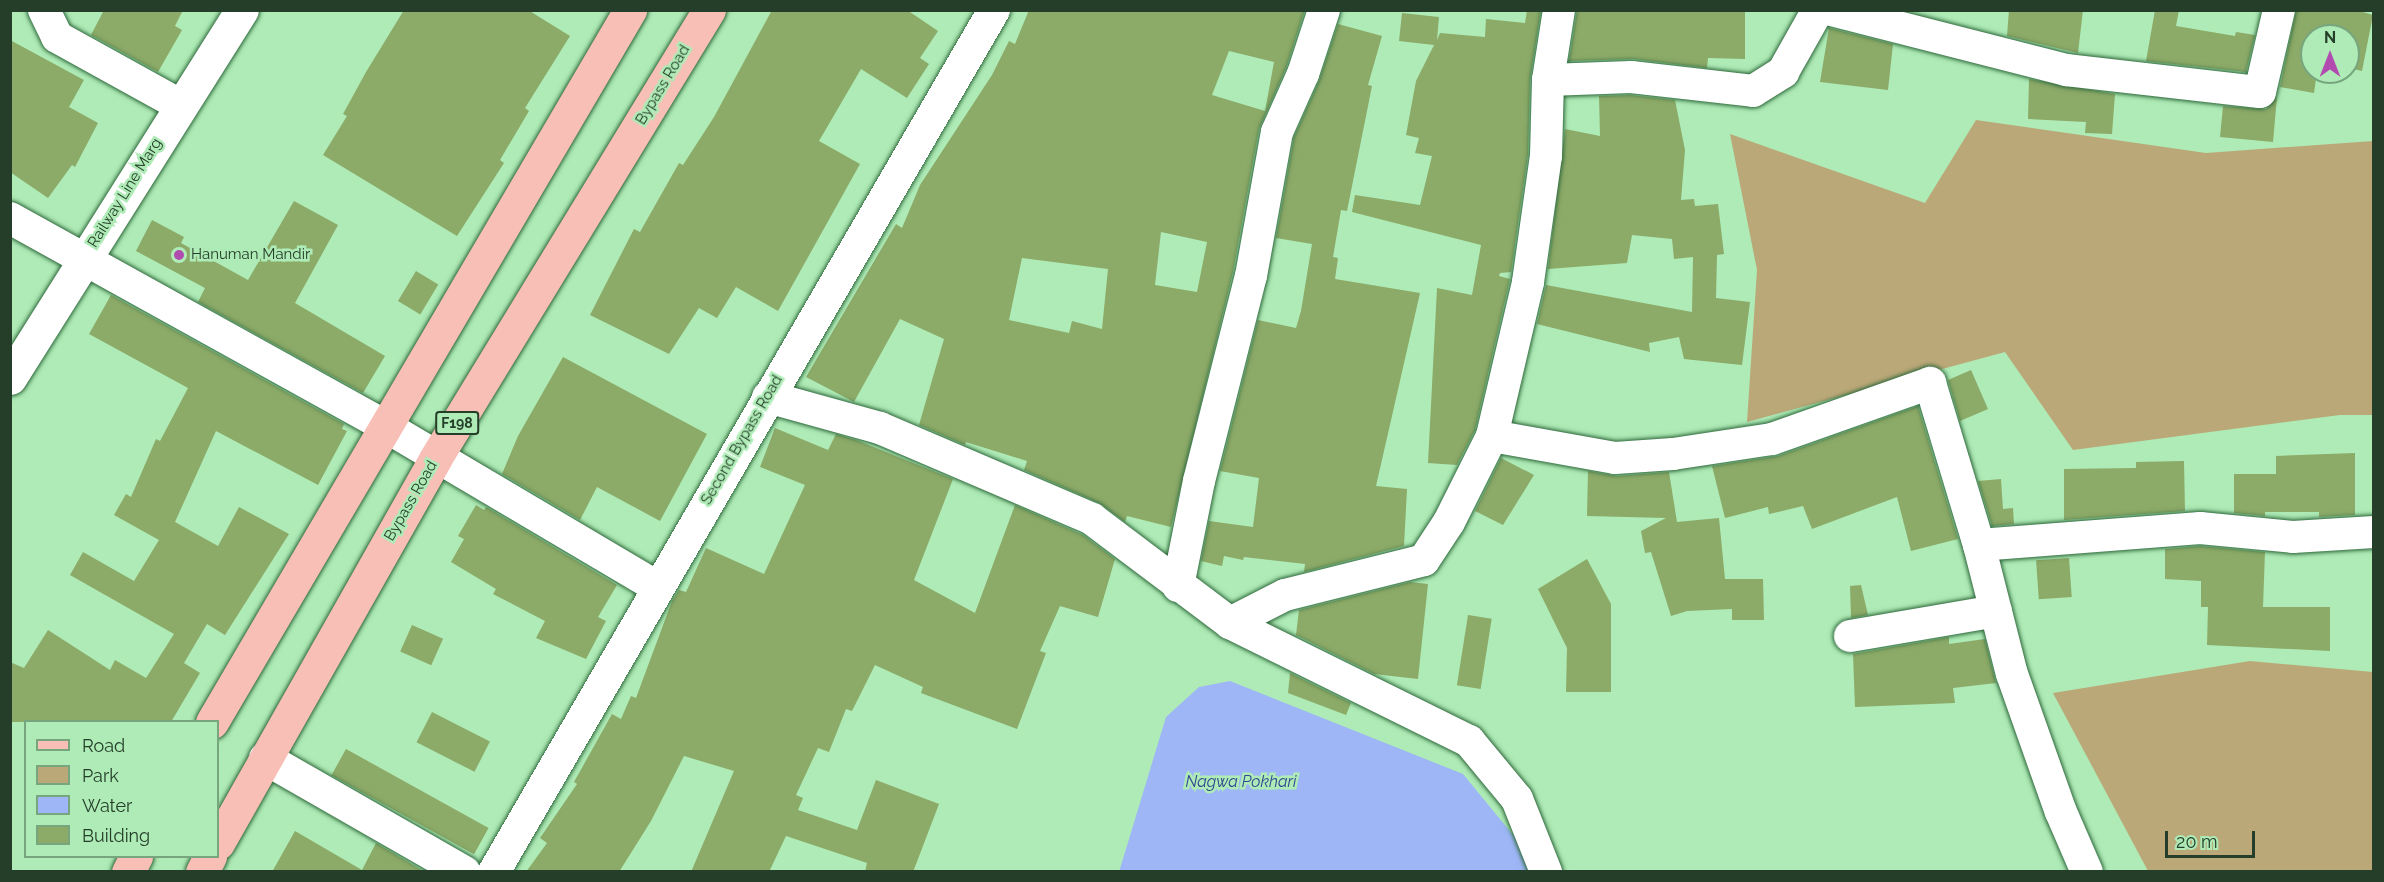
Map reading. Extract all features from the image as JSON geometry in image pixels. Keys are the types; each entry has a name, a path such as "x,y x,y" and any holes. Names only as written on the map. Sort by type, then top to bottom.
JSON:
{"main road":[{"name":"Railway Line Marg","path":"10,378 242,10"},
{"path":"213,720 630,10"},
{"name":"Bypass Road","path":"219,841 435,459 709,10"},
{"path":"265,758 464,872"},
{"path":"128,872 135,858"},
{"path":"202,872 209,858"}],"street":[{"path":"44,10 57,37 180,105"},
{"name":"Second Bypass Road","path":"494,872 657,587 994,10"},
{"path":"1178,586 1199,481 1251,276 1277,132 1303,74 1324,10"},
{"path":"1230,623 1285,595 1424,560 1449,522 1492,436 1528,282 1546,156 1548,80 1559,10"},
{"path":"1548,80 1631,77 1753,91 1783,72 1818,10"},
{"path":"1831,10 2066,69 2260,92 2279,10"},
{"path":"10,218 86,257 385,426 435,459 657,587"},
{"path":"1492,436 1615,458 1673,454 1772,439 1930,384 1979,545 2012,674 2061,812 2087,872"},
{"path":"768,397 880,429 1092,519 1230,623 1469,741 1516,799 1546,872"},
{"path":"1979,545 2199,528 2293,537 2373,532"},
{"path":"1850,636 1996,611"}],"green space":[{"path":"1976,120 2206,153 2373,141 2373,415 2340,415 2073,450 2005,352 1747,422 1757,270 1730,134 1925,203"},
{"path":"2250,661 2373,672 2373,871 2148,871 2053,693"}],"water":[{"name":"Nagwa Pokhari","path":"1230,681 1463,774 1527,852 1533,872 1119,872 1166,717 1199,687"}],"building":[{"path":"104,10 183,10 175,26 182,30 158,72 91,35"},
{"path":"404,10 528,10 570,36 525,108 529,111 500,160 504,163 457,236 323,155 347,116 343,114 366,72"},
{"path":"772,10 907,10 938,31 920,58 929,64 907,98 861,69 819,141 860,164 778,311 736,287 717,318 699,308 669,354 590,315 634,229 640,232 679,163 683,165 714,117"},
{"path":"1029,10 1305,10 1286,68 1259,129 1233,272 1171,527 1127,516 1125,522 1099,503 1024,470 1027,461 966,442 965,445 919,425 944,339 900,319 854,402 806,377 896,224 902,228 920,185 992,75 1009,41 1015,44","holes":["1229,51 1274,62 1265,111 1212,95","1161,232 1207,242 1197,292 1155,285","1022,258 1108,269 1102,329 1072,321 1069,333 1009,320"]},
{"path":"1527,10 1541,10 1530,80 1528,154 1511,272 1500,273 1499,276 1510,279 1475,430 1457,465 1428,463 1437,288 1472,295 1481,245 1352,212 1355,195 1420,205 1432,156 1415,153 1419,138 1406,135 1416,81 1434,45 1399,41 1402,13 1439,17 1437,40 1440,33 1485,37 1486,19 1525,23"},
{"path":"1577,10 1745,10 1745,59 1708,58 1707,68 1633,59 1569,61"},
{"path":"2009,10 2083,10 2078,53 2007,36"},
{"path":"2155,10 2179,10 2176,26 2235,36 2236,32 2255,35 2246,72 2146,61"},
{"path":"2296,10 2356,10 2373,15 2362,71 2360,71 2360,24 2300,24 2300,84 2315,84 2314,93 2280,87"},
{"path":"1338,24 1382,36 1368,85 1372,86 1347,211 1341,210 1333,257 1338,258 1335,279 1420,293 1376,486 1407,489 1404,546 1304,572 1305,564 1244,557 1243,560 1224,556 1222,566 1201,561 1209,521 1253,527 1259,478 1220,471 1258,320 1296,328 1301,311 1312,244 1276,238 1294,137 1319,81"},
{"path":"1829,28 1893,44 1888,90 1820,82"},
{"path":"10,40 84,80 69,107 98,123 75,167 72,165 48,198 10,172"},
{"path":"2029,79 2115,94 2112,134 2085,133 2086,122 2028,119"},
{"path":"1630,95 1675,100 1685,150 1681,200 1694,199 1695,206 1718,204 1724,254 1717,255 1716,298 1750,302 1742,365 1684,359 1679,337 1649,343 1650,352 1537,324 1546,285 1692,312 1693,257 1674,259 1672,239 1632,235 1627,263 1548,269 1565,129 1600,136 1599,96"},
{"path":"2277,97 2273,142 2220,137 2223,106 2266,109"},
{"path":"294,201 338,225 295,303 385,356 363,393 198,302 205,288 136,251 152,220 184,237 181,243 248,280"},
{"path":"416,271 438,284 420,314 398,301"},
{"path":"111,295 344,424 342,429 347,431 318,485 216,431 175,522 218,546 239,507 289,534 225,635 207,624 184,663 200,673 172,720 24,720 24,722 10,722 10,662 24,668 48,630 110,670 115,660 146,678 174,634 70,575 83,552 134,581 159,540 114,515 126,494 131,497 156,439 160,441 188,388 89,334"},
{"path":"563,357 707,434 660,521 597,487 580,520 502,474 518,436"},
{"path":"1971,370 1988,409 1960,421 1948,380"},
{"path":"1918,406 1958,539 1911,551 1897,497 1812,529 1803,506 1769,514 1768,507 1725,518 1712,466 1778,456"},
{"path":"775,428 828,450 836,434 953,479 914,580 975,613 1015,505 1083,535 1115,559 1098,617 1060,606 1040,651 1046,653 1017,729 921,693 923,687 875,665 852,711 846,709 829,752 818,748 796,795 803,798 798,810 857,830 876,780 939,804 913,872 865,872 867,863 786,836 769,872 691,872 734,771 684,756 651,821 619,872 526,872 547,843 540,838 577,784 574,782 612,714 621,719 631,696 636,698 672,601 679,590 686,592 706,548 764,574 805,485 760,467"},
{"path":"2355,453 2355,515 2319,517 2319,512 2265,512 2265,516 2234,513 2234,474 2276,474 2276,456"},
{"path":"1501,458 1534,475 1503,525 1475,511"},
{"path":"2184,461 2185,511 2064,520 2064,469 2136,468 2136,462"},
{"path":"1588,471 1616,476 1669,472 1677,522 1719,518 1725,579 1763,579 1764,620 1732,620 1732,609 1687,611 1671,616 1651,552 1645,553 1641,531 1666,518 1587,516"},
{"path":"2001,479 2003,509 2013,508 2014,524 1992,526 1978,481"},
{"path":"476,505 484,510 486,507 617,585 598,617 606,621 586,659 536,638 545,621 493,594 496,589 451,562 464,539 458,536"},
{"path":"2200,546 2265,552 2263,607 2330,607 2330,651 2207,645 2208,607 2201,607 2201,581 2165,579 2165,549"},
{"path":"2069,558 2072,597 2039,599 2036,560"},
{"path":"1587,559 1611,604 1611,692 1566,692 1567,648 1538,589"},
{"path":"1410,582 1428,584 1418,679 1374,674 1296,635 1299,610"},
{"path":"1861,585 1868,615 1851,618 1850,586"},
{"path":"1468,615 1492,619 1481,689 1457,685"},
{"path":"412,625 443,639 431,665 400,651"},
{"path":"1949,637 1949,644 1985,639 1996,683 1953,688 1955,703 1855,707 1853,654"},
{"path":"1290,673 1351,703 1346,715 1288,693"},
{"path":"432,712 490,742 474,772 417,742"},
{"path":"346,749 489,828 474,854 331,775"},
{"path":"295,831 362,870 376,843 425,872 272,872"}],"place":[{"name":"Hanuman Mandir","path":"179,255"}]}
